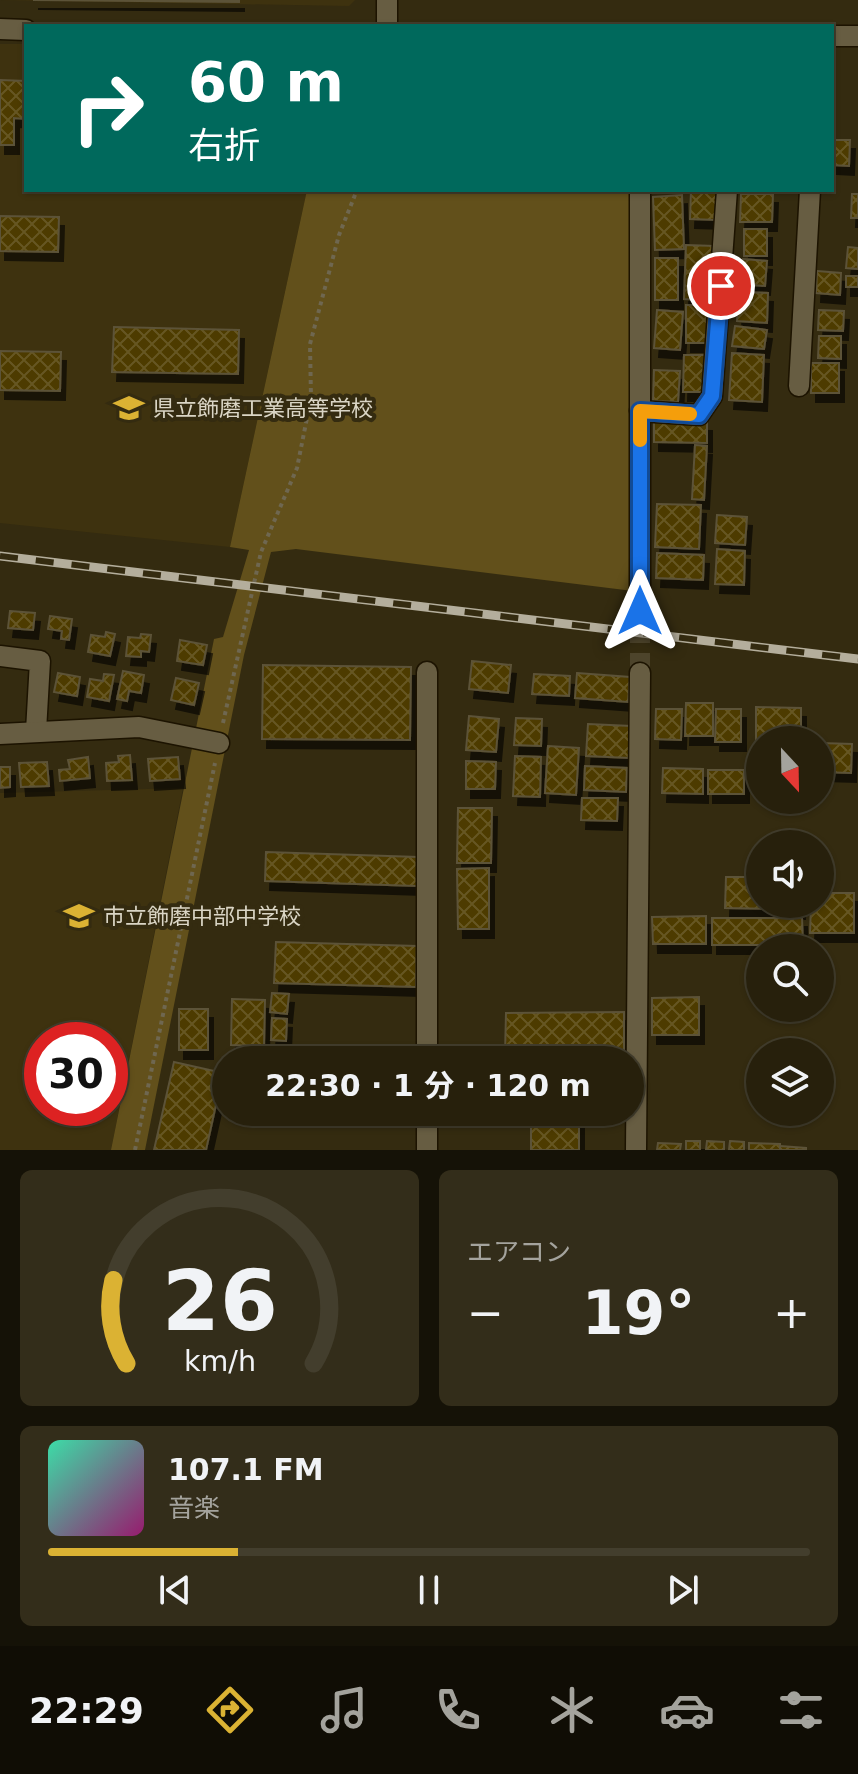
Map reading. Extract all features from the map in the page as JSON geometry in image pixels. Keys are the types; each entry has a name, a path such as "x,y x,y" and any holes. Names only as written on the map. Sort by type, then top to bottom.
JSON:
{"street":[{"path":"387,0 387,24"},
{"path":"0,29 24,30"},
{"path":"834,36 858,36"},
{"path":"640,192 640,611"},
{"path":"640,411 699,415 712,396 727,192"},
{"path":"799,386 810,192"},
{"path":"0,656 40,661 36,731"},
{"path":"427,672 427,1046"},
{"path":"636,1150 640,673"},
{"path":"0,734 139,727 219,743"},
{"path":"427,1126 427,1150"}],"path":[{"path":"135,1150 261,552 297,468 311,398 310,344 339,235 356,192"}],"shaded area":[{"path":"0,0 355,0 349,6"},
{"name":"県立飾磨工業高等学校","path":"0,44 24,44 24,192 307,192 230,547 0,523"},
{"path":"307,192 632,192 633,591 296,549 271,552 244,655 145,1150 111,1150 116,1126 128,1126 128,1066 214,639 223,637 249,550 230,547"},
{"name":"市立飾磨中部中学校","path":"183,788 128,1065 128,1022 24,1022 24,1126 116,1126 111,1150 0,1150 0,793"}],"building":[{"path":"33,0 239,0 239,2"},
{"path":"0,80 24,81 24,119 14,118 14,145 0,145"},
{"path":"834,140 850,140 849,166 834,165"},
{"path":"691,192 718,192 718,220 690,219"},
{"path":"741,194 773,194 772,222 740,222"},
{"path":"852,194 858,194 858,218 851,218"},
{"path":"682,195 684,249 655,250 653,197"},
{"path":"0,216 59,217 58,252 0,251"},
{"path":"744,229 767,229 767,256 744,256"},
{"path":"686,245 714,246 712,301 684,299"},
{"path":"848,247 858,248 858,269 846,268"},
{"path":"655,258 678,258 678,300 655,300"},
{"path":"743,259 767,261 765,286 740,284"},
{"path":"817,271 841,273 840,295 816,293"},
{"path":"846,276 858,276 858,287 846,287"},
{"path":"738,292 768,293 767,323 737,321"},
{"path":"686,305 709,305 709,343 686,343"},
{"path":"657,310 683,312 680,350 654,348"},
{"path":"819,310 844,311 843,331 818,330"},
{"path":"735,326 767,330 764,349 732,346"},
{"path":"114,327 239,330 238,374 112,372"},
{"path":"819,336 841,336 841,359 818,358"},
{"path":"0,351 61,352 60,391 0,390"},
{"path":"732,353 764,355 762,402 729,400"},
{"path":"684,355 705,355 704,392 683,392"},
{"path":"811,363 839,363 839,393 811,393"},
{"path":"654,370 680,371 678,402 653,401"},
{"path":"654,421 707,422 707,443 654,442"},
{"path":"695,445 707,446 704,500 692,499"},
{"path":"657,504 701,505 699,549 655,547"},
{"path":"717,515 747,517 745,545 715,543"},
{"path":"717,549 745,551 744,585 715,584"},
{"path":"657,553 704,555 703,580 656,578"},
{"path":"10,611 35,613 33,630 8,628"},
{"path":"50,616 72,619 69,640 61,639 62,631 48,629"},
{"path":"106,632 115,634 110,656 88,652 91,635 105,637"},
{"path":"141,634 151,635 149,652 141,651 141,657 126,656 128,637 140,638"},
{"path":"180,640 207,645 203,665 177,661"},
{"path":"472,661 511,665 508,693 469,689"},
{"path":"263,665 411,667 410,740 262,739"},
{"path":"123,671 144,675 141,693 129,691 127,701 117,699"},
{"path":"58,673 80,677 77,696 54,692"},
{"path":"577,673 630,677 628,702 575,698"},
{"path":"104,674 114,675 109,701 87,697 90,679 103,681"},
{"path":"534,674 570,676 569,696 532,694"},
{"path":"176,678 199,683 194,705 171,700"},
{"path":"686,703 713,703 713,736 685,736"},
{"path":"756,707 801,708 801,726 756,726"},
{"path":"656,709 682,709 681,740 655,739"},
{"path":"716,709 741,709 741,742 715,742"},
{"path":"469,716 499,719 496,752 466,750"},
{"path":"516,718 542,719 541,746 514,745"},
{"path":"588,724 631,726 630,758 586,756"},
{"path":"834,743 852,744 851,773 834,772"},
{"path":"548,746 579,748 576,795 545,793"},
{"path":"130,755 132,780 107,781 106,763 119,762 118,756"},
{"path":"515,756 541,757 540,797 513,796"},
{"path":"88,757 90,778 60,781 59,770 70,769 68,760"},
{"path":"178,757 180,779 150,781 148,759"},
{"path":"466,761 496,762 495,789 466,789"},
{"path":"47,762 49,786 21,787 19,763"},
{"path":"585,766 627,768 626,792 584,790"},
{"path":"0,767 10,767 10,787 0,788"},
{"path":"663,768 703,769 703,794 662,793"},
{"path":"708,770 744,770 744,794 708,794"},
{"path":"582,798 618,798 617,821 581,820"},
{"path":"458,808 492,808 491,863 457,863"},
{"path":"266,852 418,857 417,886 265,881"},
{"path":"489,868 489,929 458,929 457,869"},
{"path":"726,877 746,877 746,908 725,908"},
{"path":"834,893 854,893 854,933 810,933 811,918 834,918"},
{"path":"706,916 706,944 653,944 652,917"},
{"path":"712,918 802,918 803,934 746,934 746,945 712,945"},
{"path":"276,942 417,946 416,987 274,983"},
{"path":"272,993 289,994 287,1014 270,1012"},
{"path":"699,997 699,1035 652,1035 652,998"},
{"path":"232,999 265,1000 264,1046 231,1045"},
{"path":"179,1009 208,1009 208,1050 179,1050"},
{"path":"624,1012 624,1046 505,1046 506,1013"},
{"path":"272,1018 287,1019 286,1041 271,1040"},
{"path":"174,1062 212,1071 212,1123 206,1150 154,1150"},
{"path":"531,1126 579,1126 579,1150 531,1150"},
{"path":"686,1141 700,1141 700,1150 686,1150"},
{"path":"707,1141 724,1142 724,1150 706,1150"},
{"path":"730,1141 744,1142 744,1150 729,1150"},
{"path":"658,1143 681,1144 680,1150 657,1150"},
{"path":"749,1143 780,1144 780,1150 749,1150"},
{"path":"780,1146 806,1148 806,1150 780,1150"}],"tunnel":[{"path":"640,611 640,673"}],"railway":[{"path":"0,556 858,659"}],"slow traffic":[{"path":"640,440 640,411 690,414"}],"place":[{"name":"県立飾磨工業高等学校","path":"129,408"},
{"name":"市立飾磨中部中学校","path":"79,916"}],"route":[{"path":"640,611 640,411 699,415 712,396 721,286"}]}
